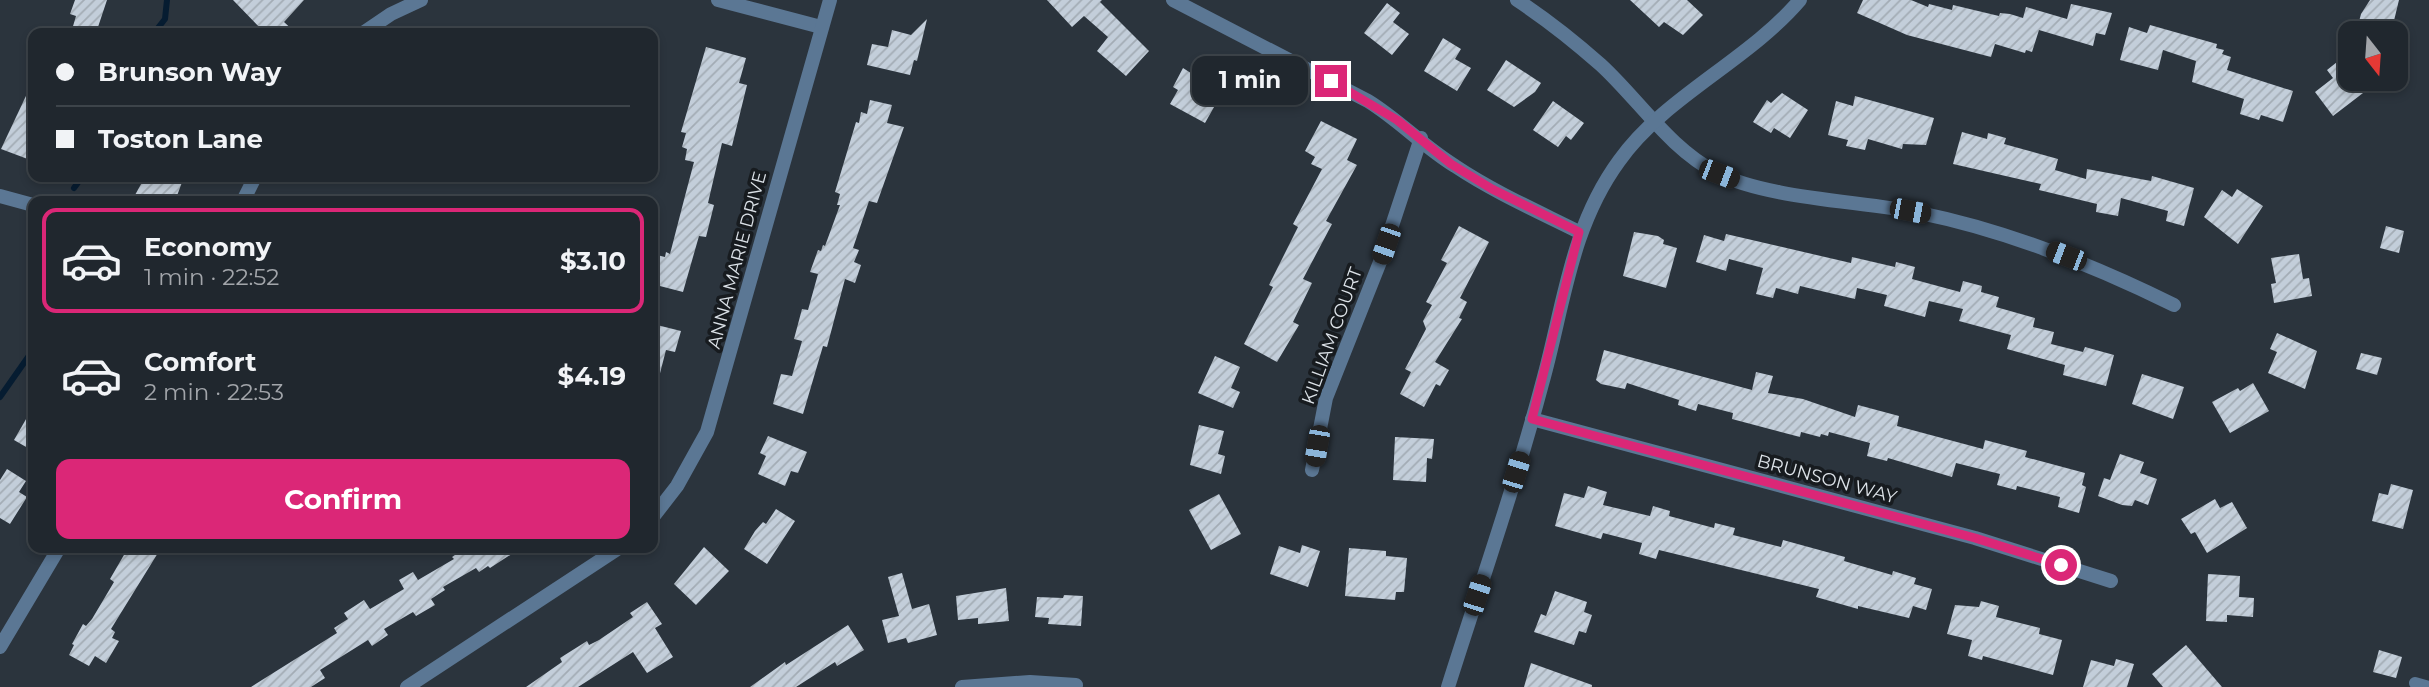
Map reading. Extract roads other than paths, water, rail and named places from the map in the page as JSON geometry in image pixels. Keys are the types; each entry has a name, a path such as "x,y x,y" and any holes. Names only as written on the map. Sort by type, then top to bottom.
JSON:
{"street":[{"path":"370,28 391,14 421,0"},
{"path":"718,0 821,27"},
{"name":"ANNA MARIE DRIVE","path":"658,511 677,486 707,432 830,0"},
{"path":"1173,0 1368,101 1421,138 1451,164 1492,189 1579,232"},
{"path":"1517,0 1601,65 1694,160 1744,183 1891,207 2002,234 2116,276 2175,305"},
{"path":"1448,687 1532,419 1579,232 1620,158 1657,122 1766,34 1800,0"},
{"name":"KILLIAM COURT","path":"1312,470 1325,398 1380,262 1421,138"},
{"path":"0,196 28,204"},
{"name":"BRUNSON WAY","path":"1532,419 1975,538 2111,581"},
{"path":"0,647 57,553"},
{"path":"407,687 611,553"},
{"path":"962,687 1030,682 1076,685"}],"lane":[{"path":"2415,683 2429,687"}],"waterway":[{"path":"158,28 165,19 167,0"},
{"path":"74,188 78,182"},
{"path":"0,397 28,357"}]}
